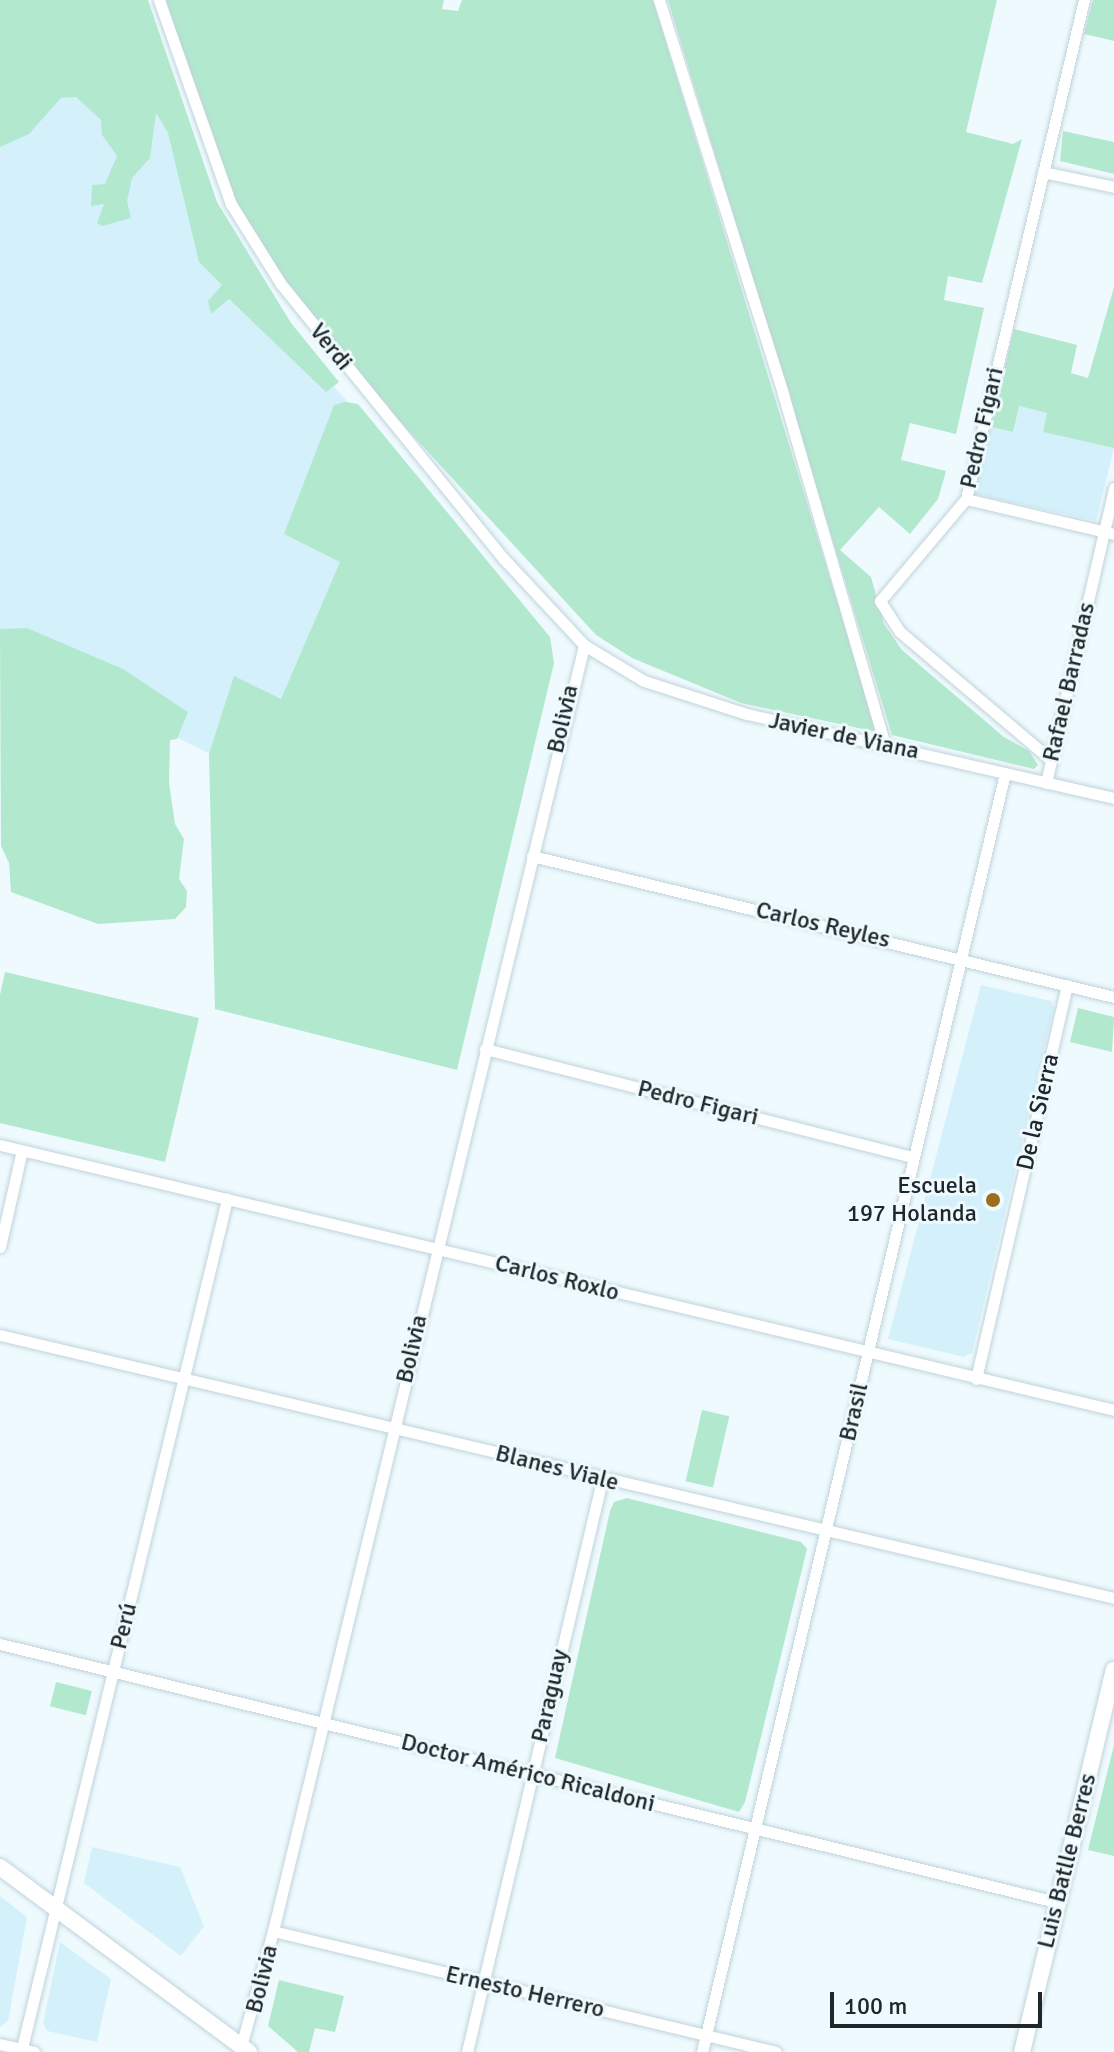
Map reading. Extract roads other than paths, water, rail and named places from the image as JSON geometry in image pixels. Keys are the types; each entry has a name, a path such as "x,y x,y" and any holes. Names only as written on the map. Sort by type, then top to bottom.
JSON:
{"street":[{"name":"Verdi","path":"159,0 231,204 281,284 503,558 584,645"},
{"path":"659,0 783,394 885,744"},
{"name":"Pedro Figari","path":"1050,759 900,632 880,601 966,499 1084,0"},
{"path":"1043,172 1114,187"},
{"name":"Rafael Barradas","path":"1046,783 1109,533 1114,488"},
{"path":"966,499 1109,533"},
{"name":"Javier de Viana","path":"584,645 644,681 682,695 1114,798"},
{"name":"Bolivia","path":"243,2050 584,645"},
{"name":"Brasil","path":"702,2052 1005,773"},
{"name":"Carlos Reyles","path":"532,856 1114,997"},
{"name":"De la Sierra","path":"976,1379 1067,985"},
{"name":"Pedro Figari","path":"485,1049 912,1157"},
{"name":"Carlos Roxlo","path":"0,1145 1114,1410"},
{"path":"0,1247 22,1150"},
{"name":"Perú","path":"26,2051 55,1908 186,1380 227,1199"},
{"name":"Blanes Viale","path":"0,1335 602,1480 1114,1598"},
{"name":"Paraguay","path":"467,2052 602,1480"},
{"name":"Doctor Américo Ricaldoni","path":"0,1644 1056,1902"},
{"name":"Luis Batlle Berres","path":"1022,2052 1114,1670"},
{"path":"0,1867 243,2050"},
{"name":"Ernesto Herrero","path":"273,1931 776,2052"},
{"path":"0,2044 26,2051"}],"place":[{"name":"Escuela 197 Holanda","path":"993,1200"}]}
